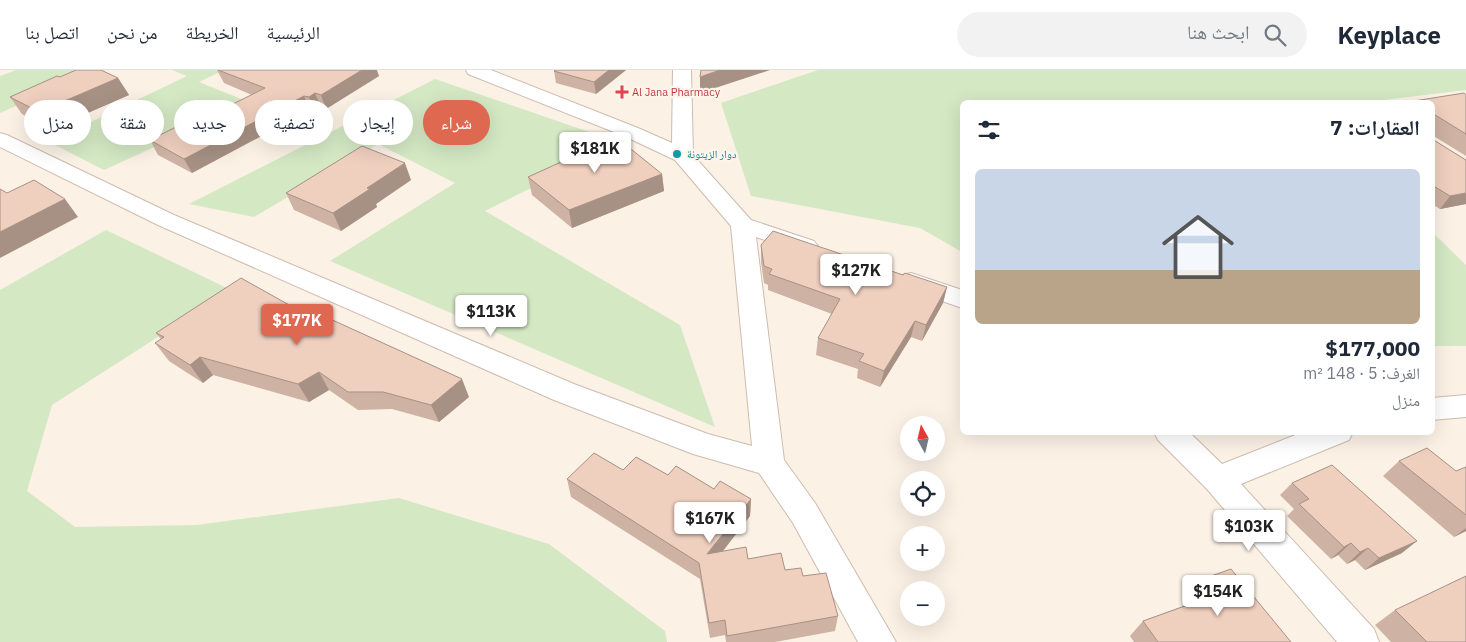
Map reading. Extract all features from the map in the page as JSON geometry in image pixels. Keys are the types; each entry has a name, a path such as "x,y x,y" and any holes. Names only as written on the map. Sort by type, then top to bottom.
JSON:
{"street":[{"path":"475,70 631,132 682,156 743,225 828,253"},
{"path":"682,70 682,156"},
{"path":"0,139 166,220 564,392 704,445 769,463"},
{"path":"743,225 769,463 804,512 878,642"},
{"path":"885,272 960,298"},
{"path":"1435,409 1466,406"},
{"path":"1172,435 1218,480 1361,642"},
{"path":"1218,480 1247,466 1330,435"}],"green space":[{"path":"16,70 98,70 30,100 24,100 24,102 0,113 0,76"},
{"path":"172,70 224,70 199,82 244,100 174,100 174,138 164,143 164,100 137,100 187,76"},
{"path":"818,70 1466,70 1466,90 1384,100 960,100 960,251 920,228 751,196 721,103"},
{"path":"435,79 621,143 485,211 680,325 715,427 330,261 455,183 380,145 413,145 413,100 394,100"},
{"path":"101,117 101,145 159,145 104,170 55,145 91,145 91,122"},
{"path":"343,126 343,145 376,145 254,217 189,204 305,145 333,145 333,131"},
{"path":"106,230 231,290 52,405 27,491 75,527 197,525 399,498 549,544 665,631 667,642 0,642 0,290"},
{"path":"1435,235 1466,265 1466,346 1435,346"}],"building":[{"path":"76,70 101,70 118,78 67,100 24,100 24,104 10,97 57,76 60,77"},
{"path":"218,70 362,70 321,95 315,93 309,97 304,96 296,100 255,100 255,122 245,127 245,100 241,100 265,88"},
{"path":"555,70 609,70 594,82"},
{"path":"701,70 720,70 700,77"},
{"path":"1464,93 1466,95 1466,134 1435,115 1435,100 1420,100"},
{"path":"174,128 174,145 211,145 184,159 159,145 164,145 164,133"},
{"path":"616,137 662,174 569,210 528,177"},
{"path":"1435,141 1466,160 1466,193 1450,196 1435,187"},
{"path":"362,146 405,163 333,213 286,193"},
{"path":"34,180 65,199 0,232 0,189 7,193"},
{"path":"773,231 903,275 905,273 947,287 926,325 915,321 884,371 859,361 864,354 818,338 840,299 769,274 772,269 764,266 761,245"},
{"path":"241,278 307,315 323,320 328,318 462,379 431,405 383,392 348,392 319,372 298,384 200,357 190,365 155,343 164,337 156,333"},
{"path":"1427,448 1456,471 1466,467 1466,515 1399,461"},
{"path":"594,453 623,470 636,457 668,475 676,466 714,489 720,481 751,499 707,554 746,547 748,559 781,553 785,570 801,568 803,576 826,573 838,616 727,636 725,620 709,623 699,563 567,479"},
{"path":"1332,465 1417,541 1379,558 1368,548 1360,552 1351,543 1344,547 1299,504 1309,499 1292,483"},
{"path":"1231,569 1291,642 1158,642 1143,621 1210,597 1197,581"},
{"path":"1466,576 1466,642 1427,642 1395,610"}],"place":[{"name":"Al Jana Pharmacy","path":"622,92"},
{"name":"دوار الزيتونة","path":"677,154"}]}
